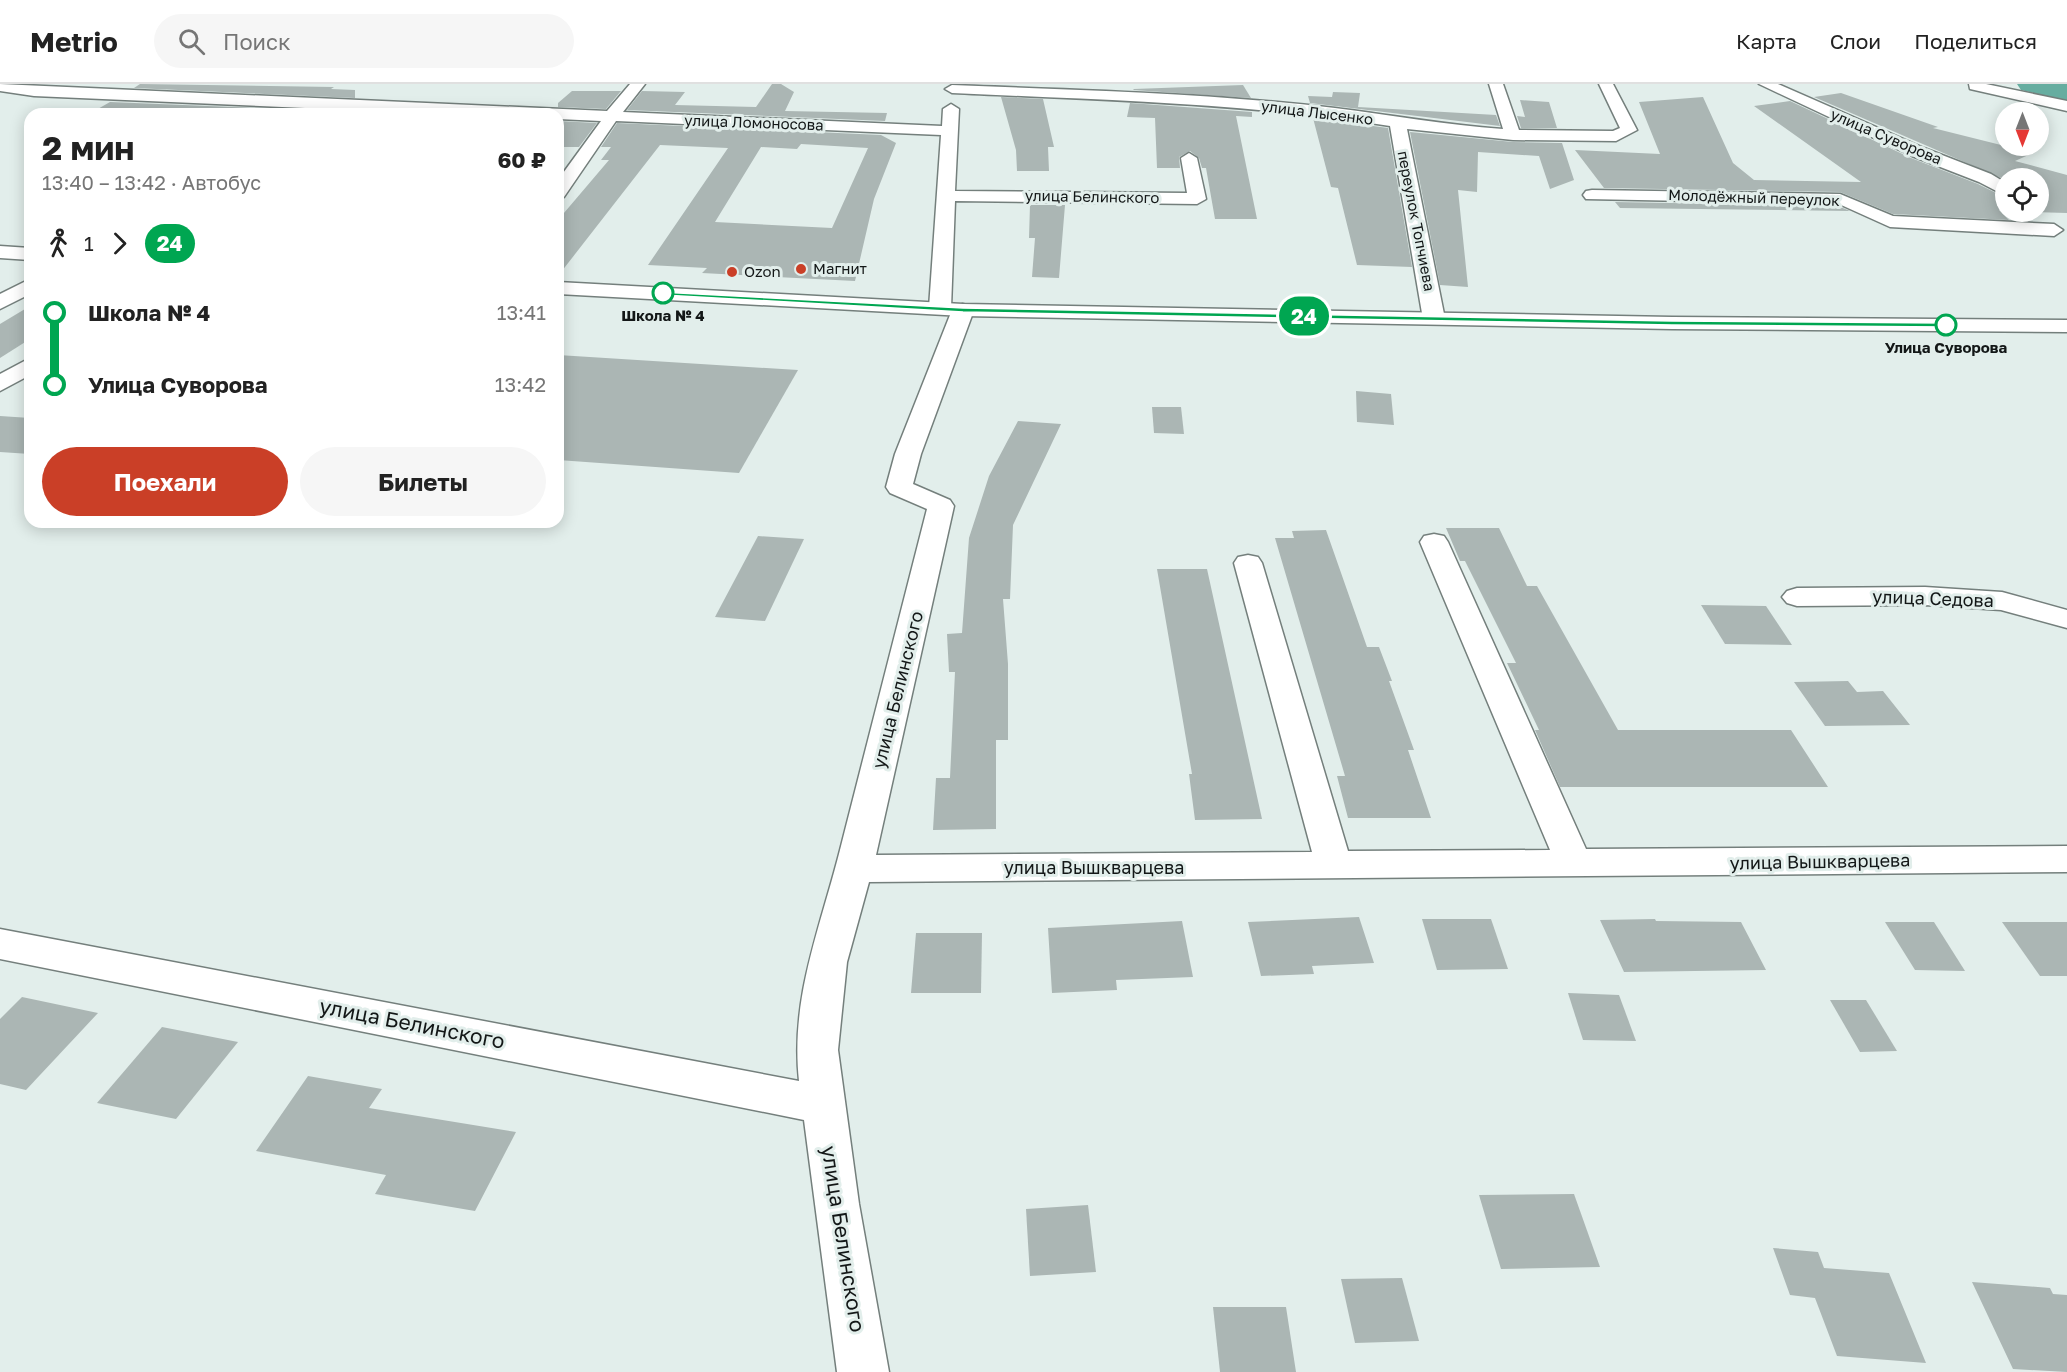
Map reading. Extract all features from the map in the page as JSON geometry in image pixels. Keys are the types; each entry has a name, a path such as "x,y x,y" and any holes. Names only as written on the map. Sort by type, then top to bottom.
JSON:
{"street":[{"path":"564,184 611,117 638,84"},
{"path":"1173,84 1185,99"},
{"path":"1496,84 1513,135"},
{"name":"улица Лысенко","path":"951,86 1185,99 1336,113 1398,124 1513,135 1616,136 1629,130 1606,84"},
{"name":"улица Суворова","path":"1766,84 1995,184"},
{"name":"улица Белинского","path":"863,1372 836,1204 817,1050 827,962 854,869 941,506 899,487 951,309 946,196 951,86"},
{"path":"1975,86 2067,106"},
{"path":"0,87 34,92 409,108"},
{"name":"улица Ломоносова","path":"564,114 949,131"},
{"name":"переулок Топчиева","path":"1398,124 1434,319"},
{"name":"улица Белинского","path":"946,196 1197,199 1189,158"},
{"name":"Молодёжный переулок","path":"1592,195 1840,199 1861,205 1872,214 1890,221 2061,236"},
{"path":"2046,222 2061,236"},
{"path":"0,252 24,254"},
{"path":"564,288 951,309 1434,319 2067,326"},
{"path":"0,303 24,289"},
{"path":"0,384 24,369"},
{"path":"1434,542 1574,864"},
{"path":"1248,563 1334,866"},
{"name":"улица Седова","path":"1797,597 1924,596 2002,601 2067,619"},
{"name":"улица Вышкварцева","path":"854,869 2067,859"},
{"name":"улица Белинского","path":"0,944 823,1105"}],"building":[{"path":"140,84 334,87 331,89 355,90 355,98 134,88"},
{"path":"772,84 781,84 794,92 785,111 887,113 885,121 627,110 642,91 685,92 675,105 756,107"},
{"path":"1243,85 1251,98 1133,90 1134,89"},
{"path":"572,91 621,91 606,109 558,107 558,103"},
{"path":"1333,92 1360,93 1358,107 1496,115 1500,126 1310,103 1308,96 1332,97"},
{"path":"1841,93 1938,127 1933,128 1995,144 1995,156 2026,156 2015,161 2041,168 1995,168 1995,175 1814,97"},
{"path":"1001,97 1043,99 1054,147 1048,147 1049,171 1017,171 1016,150"},
{"path":"1703,97 1733,163 1754,180 1861,182 1754,106 1790,101 1911,158 1995,192 1995,219 1893,214 1840,192 1604,188 1575,150 1660,154 1639,102"},
{"path":"1520,100 1549,102 1557,128 1521,128 1517,116 1525,117"},
{"path":"110,102 256,108 100,108"},
{"path":"1130,103 1252,112 1252,117 1236,116 1257,219 1215,219 1206,168 1202,168 1199,158 1190,151 1179,157 1180,168 1157,168 1155,118 1127,117"},
{"path":"1313,118 1388,128 1412,267 1357,265 1338,188 1331,187"},
{"path":"564,121 597,123 579,147 564,147"},
{"path":"617,123 881,135 896,143 874,199 855,281 702,273 707,268 648,265 728,148 660,145 564,268 564,213 609,160 601,160 611,147 601,147","holes":["801,144 868,148 832,228 715,222 761,147 797,149"]},
{"path":"1410,132 1513,142 1562,143 1574,180 1550,189 1539,156 1478,152 1477,192 1458,190 1468,287 1440,285"},
{"path":"2049,170 2067,175 2067,213 2049,212"},
{"path":"1615,202 1838,206 1850,211 1620,208"},
{"path":"1030,205 1065,205 1059,278 1032,277 1035,238 1029,238"},
{"path":"24,310 24,343 0,358 0,324"},
{"path":"564,355 798,370 739,473 564,460"},
{"path":"1356,391 1391,394 1394,425 1357,422"},
{"path":"1152,407 1181,407 1184,434 1154,433"},
{"path":"0,416 24,418 24,454 0,452"},
{"path":"1018,421 1061,424 1013,525 1010,599 1003,599 1008,664 1008,740 996,740 996,829 933,830 936,778 950,778 955,672 949,672 947,634 962,633 969,538 989,476"},
{"path":"1446,528 1499,528 1527,586 1537,586 1618,730 1791,730 1828,787 1560,787 1535,730 1539,730 1507,663 1516,663 1465,561 1460,561"},
{"path":"1326,530 1367,647 1379,647 1392,681 1389,681 1414,750 1408,750 1431,818 1348,818 1337,776 1345,776 1275,538 1294,538 1292,531"},
{"path":"758,536 804,539 765,621 715,617"},
{"path":"1157,569 1207,569 1262,819 1195,820 1189,774 1192,774"},
{"path":"1701,605 1766,606 1792,645 1725,644"},
{"path":"1848,681 1857,692 1883,691 1910,725 1825,726 1794,682"},
{"path":"1359,917 1374,963 1312,966 1314,974 1261,976 1248,922"},
{"path":"1422,919 1491,919 1508,969 1437,970"},
{"path":"1655,919 1656,921 1741,922 1766,970 1624,972 1600,920"},
{"path":"1182,921 1193,977 1116,980 1117,990 1052,993 1048,928"},
{"path":"1885,922 1934,922 1965,971 1915,970"},
{"path":"2002,922 2067,922 2067,976 2040,976"},
{"path":"916,933 982,933 981,993 911,993"},
{"path":"1568,993 1619,995 1636,1041 1583,1040"},
{"path":"22,997 98,1013 26,1090 0,1084 0,1019"},
{"path":"1830,1000 1866,1000 1897,1051 1860,1052"},
{"path":"162,1027 238,1042 176,1119 97,1103"},
{"path":"308,1076 382,1089 369,1108 516,1132 475,1211 375,1194 386,1175 256,1151"},
{"path":"1574,1194 1600,1267 1501,1269 1479,1195"},
{"path":"1088,1205 1096,1272 1030,1276 1026,1209"},
{"path":"1773,1248 1818,1252 1824,1268 1889,1273 1926,1363 1837,1356 1815,1298 1790,1295"},
{"path":"1402,1278 1419,1341 1355,1343 1341,1279"},
{"path":"1972,1282 2050,1288 2053,1294 2067,1295 2067,1372 2013,1369"},
{"path":"1213,1307 1286,1307 1296,1372 1220,1372"}],"waterway":[{"path":"2031,84 2067,92"}],"bus line":[{"name":"24","path":"663,293 963,310 1672,323 1946,325"}],"place":[{"name":"Магнит","path":"801,269"},
{"name":"Ozon","path":"732,272"},
{"name":"Школа № 4","path":"663,293"},
{"name":"Улица Суворова","path":"1946,325"}]}
